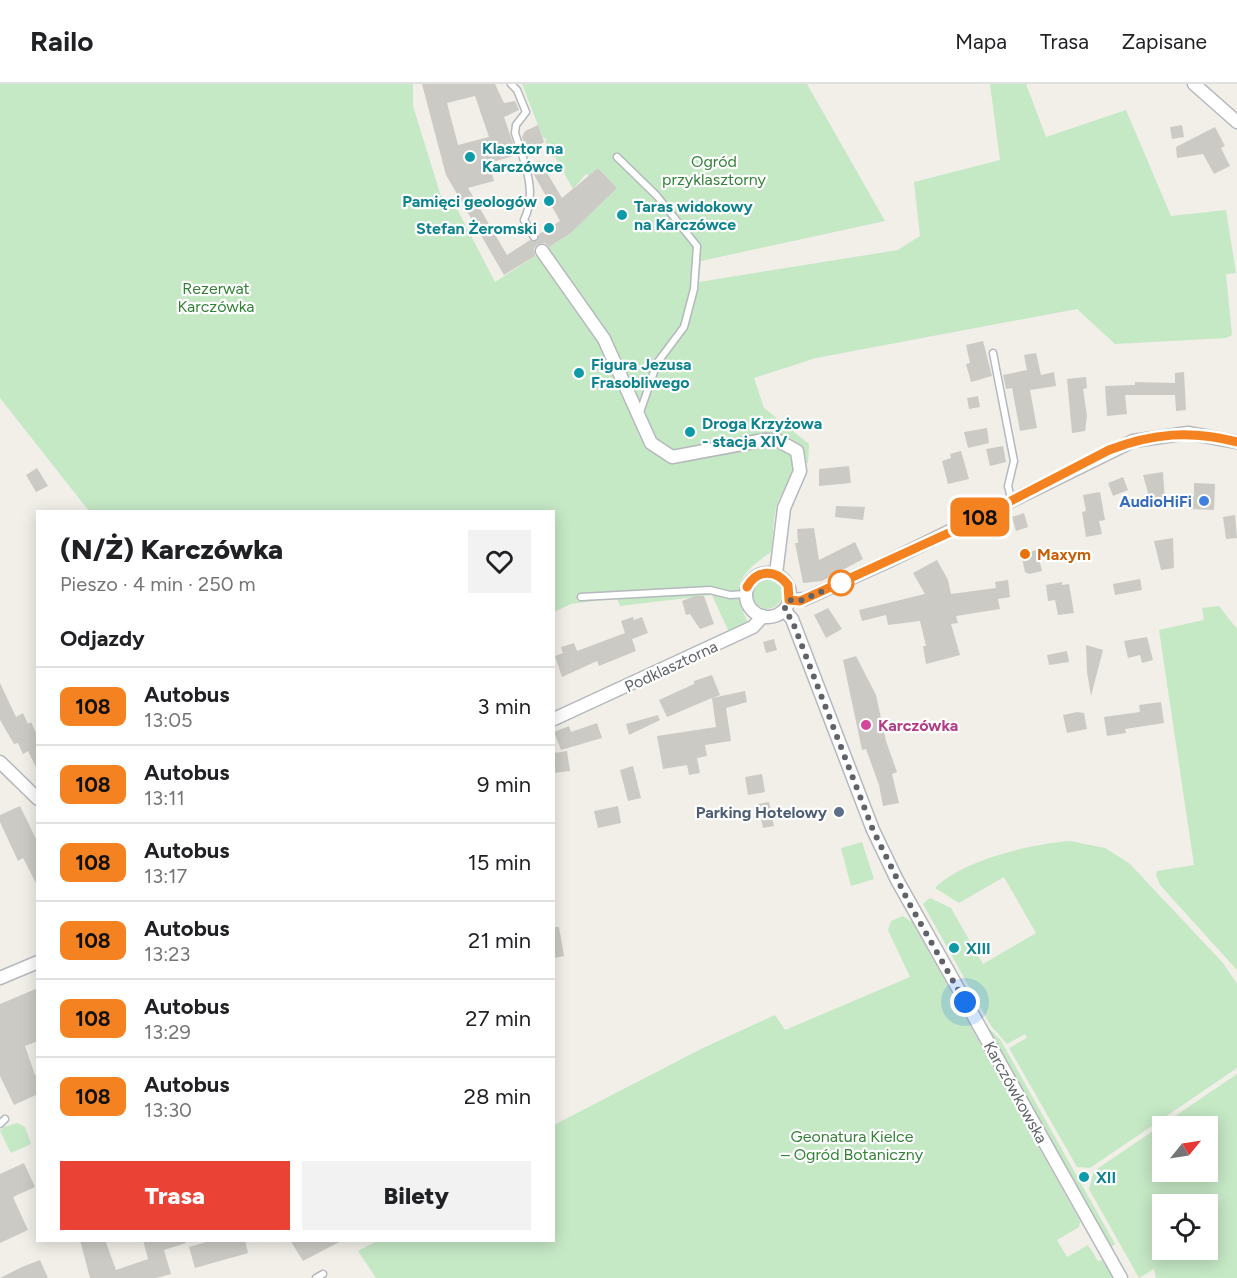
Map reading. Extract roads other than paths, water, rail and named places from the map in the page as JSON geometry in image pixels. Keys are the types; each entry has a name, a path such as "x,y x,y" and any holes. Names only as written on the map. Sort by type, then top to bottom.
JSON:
{"street":[{"path":"1194,84 1237,122"},
{"path":"542,251 604,339 637,418 651,443 672,457 764,440 777,440 797,451 800,471 784,508 776,574"},
{"name":"Podklasztorna","path":"555,719 753,627 763,616 776,615 786,605 836,585 1012,502 1096,457 1133,441 1188,433 1237,442"},
{"path":"763,616 749,606 746,594 751,581 762,573 776,574 788,585 786,605"},
{"name":"Karczówkowska","path":"786,605 873,830 897,880 1121,1278"},
{"path":"0,762 36,797"},
{"path":"0,978 36,963"}],"lane":[{"path":"511,84 517,90 526,112 516,125 515,133 531,186 531,206 524,220 534,237"},
{"path":"617,157 657,196 697,246 694,289 684,327 657,363 637,418"},
{"path":"993,353 1014,461 1008,486 1012,502"},
{"path":"581,597 602,594 654,595 710,590 730,595 746,594"},
{"path":"0,1125 5,1119"}],"place":[{"name":"Klasztor na Karczówce","path":"470,157"},
{"name":"Pamięci geologów","path":"549,201"},
{"name":"Taras widokowy na Karczówce","path":"622,215"},
{"name":"Stefan Żeromski","path":"549,228"},
{"name":"Figura Jezusa Frasobliwego","path":"579,373"},
{"name":"Droga Krzyżowa - stacja XIV","path":"690,432"},
{"name":"AudioHiFi","path":"1204,501"},
{"name":"Maxym","path":"1025,554"},
{"name":"Karczówka","path":"866,725"},
{"name":"Parking Hotelowy","path":"839,812"},
{"name":"XIII","path":"954,948"},
{"name":"XII","path":"1084,1177"}],"park label":[{"name":"Ogród przyklasztorny","path":"714,170"},
{"name":"Rezerwat Karczówka","path":"216,297"},
{"name":"Geonatura Kielce – Ogród Botaniczny","path":"852,1145"}]}
